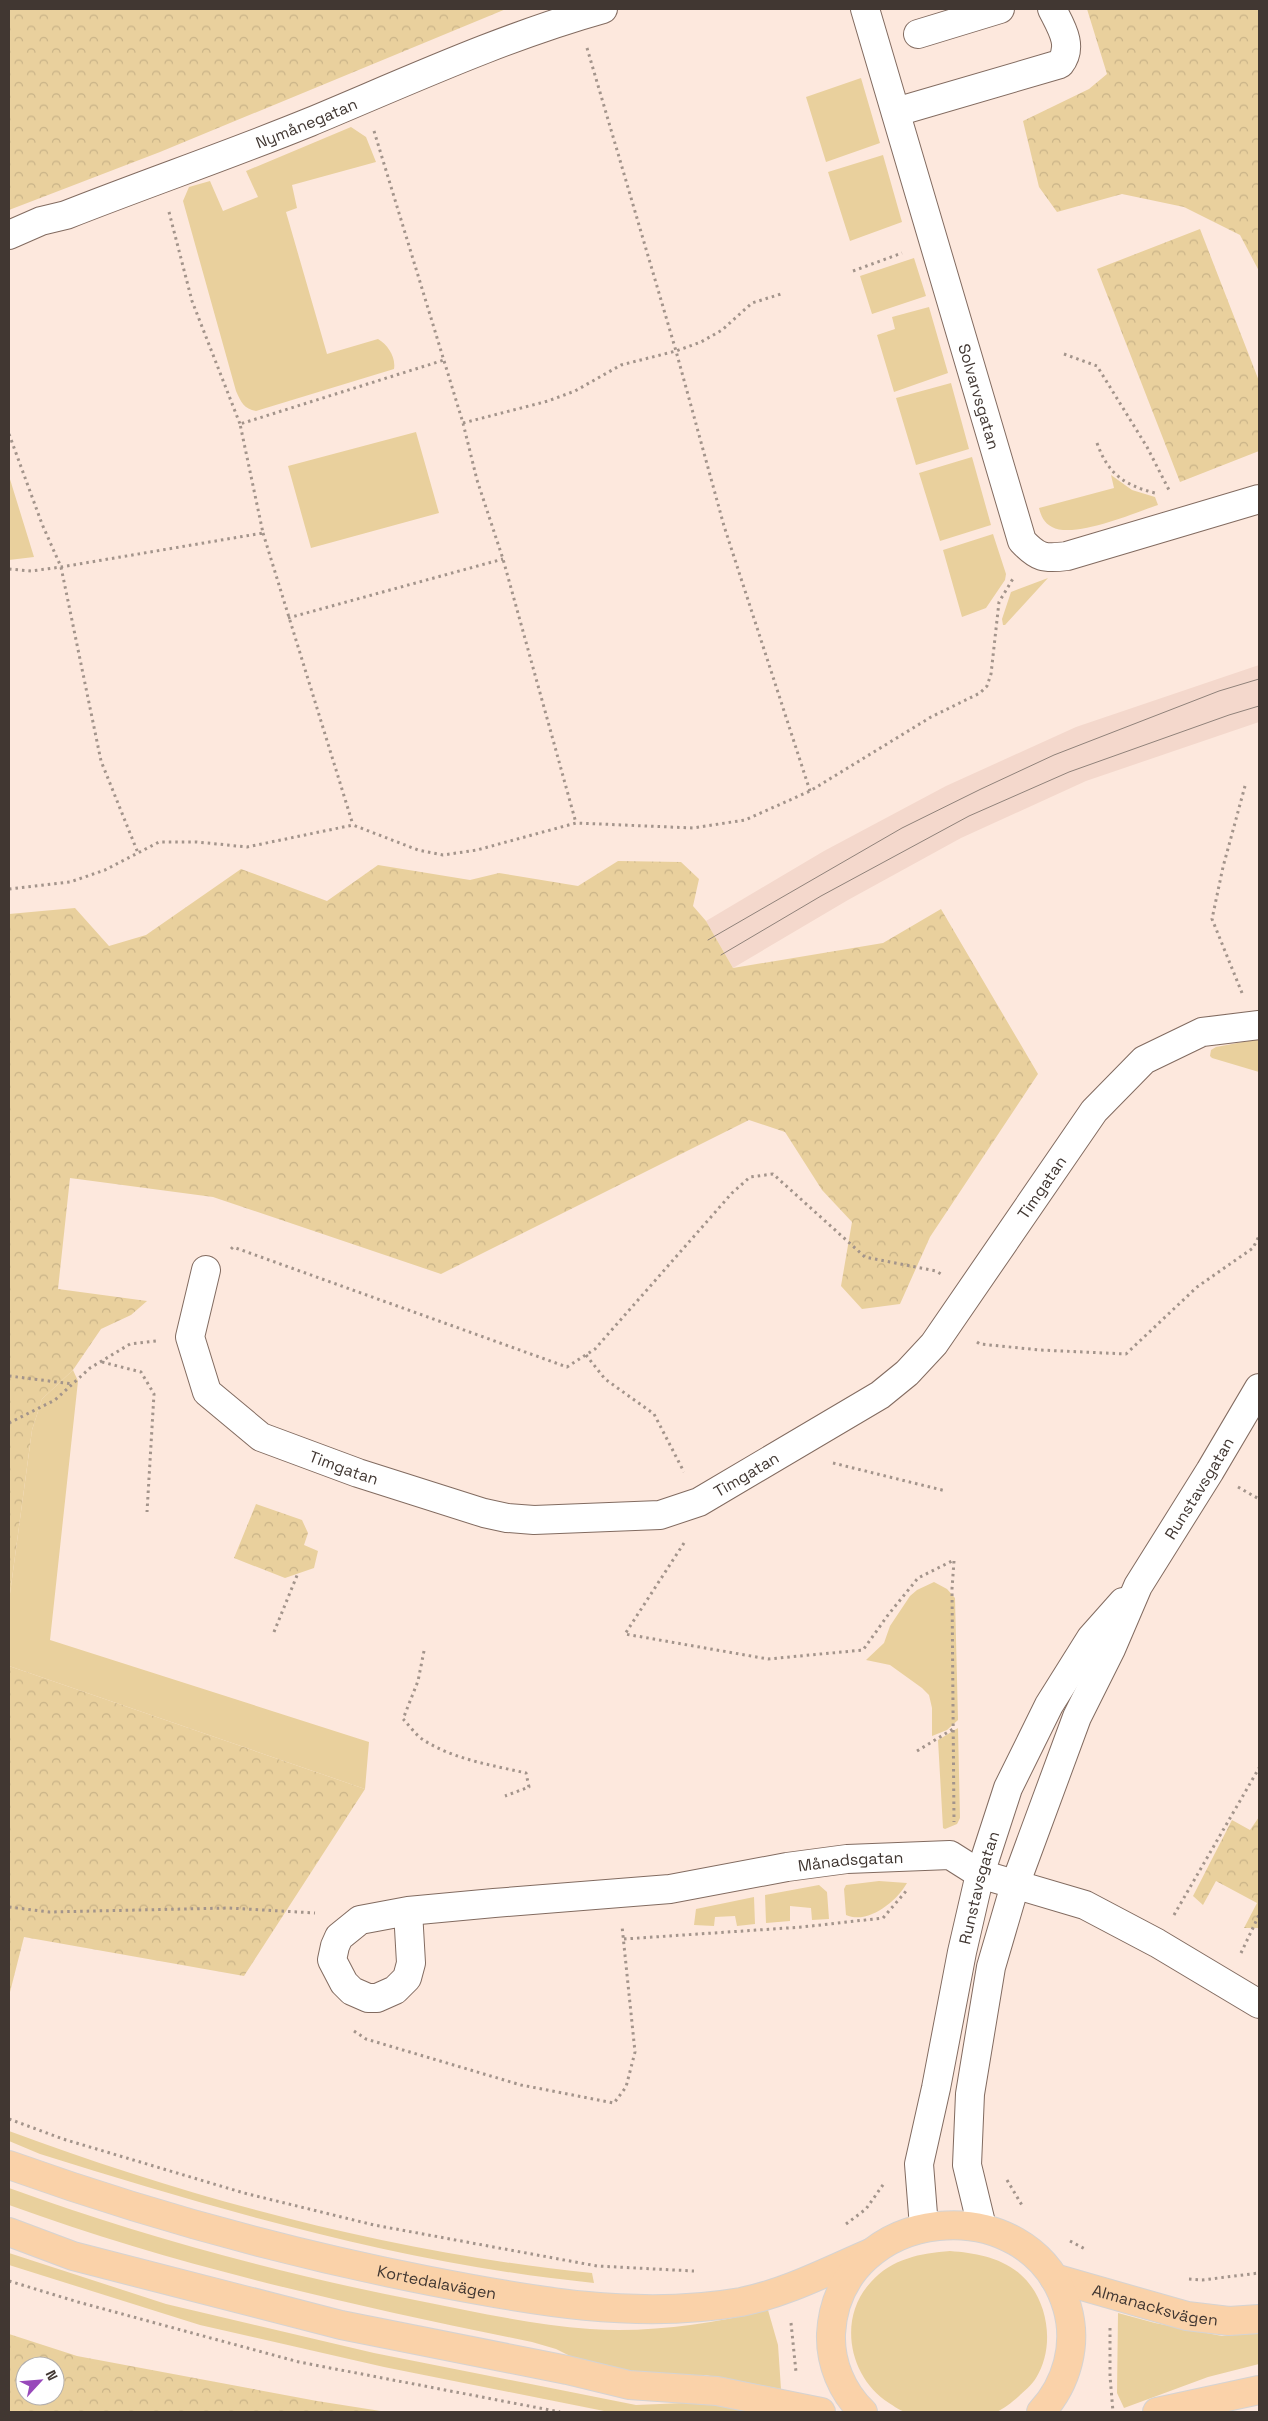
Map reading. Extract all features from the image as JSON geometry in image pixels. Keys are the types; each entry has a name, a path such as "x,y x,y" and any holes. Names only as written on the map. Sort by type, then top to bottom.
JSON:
{"main road":[{"name":"Kortedalavägen","path":"9,2165 85,2192 252,2241 342,2264 494,2294 611,2308 658,2310 696,2308 742,2301 781,2291 870,2253"},
{"path":"863,2412 844,2388 834,2366 831,2340 832,2314 839,2296 849,2276 870,2253 894,2238 924,2227 950,2224 982,2227 1021,2245 1037,2258 1054,2278 1064,2297 1069,2315 1070,2353 1064,2376 1055,2397 1041,2412"},
{"path":"9,2232 73,2256 341,2325 567,2370 629,2385 717,2391 809,2410"},
{"name":"Almanacksvägen","path":"1054,2278 1186,2316 1229,2321 1259,2319"},
{"path":"1158,2412 1259,2390"}],"street":[{"name":"Nymånegatan","path":"9,235 41,221 66,215 467,57 577,16 603,9"},
{"name":"Solvarvsgatan","path":"865,9 1019,532 1022,541 1032,553"},
{"path":"876,45 1000,9"},
{"path":"896,112 1060,64 1066,56 1067,41 1052,9"},
{"path":"1032,553 1047,559 1067,556 1259,498"},
{"name":"Timgatan","path":"190,1337 207,1392 260,1437 367,1476 484,1513 534,1520 660,1515 699,1502 880,1395 907,1372 934,1344 1094,1111 1144,1060 1202,1032 1257,1025"},
{"path":"190,1337 206,1270"},
{"name":"Runstavsgatan","path":"982,2227 967,2165 970,2094 991,1967 1015,1885 1077,1717 1111,1649 1138,1586 1210,1472 1259,1388"},
{"name":"Runstavsgatan","path":"924,2227 919,2164 936,2088 962,1952 980,1874 1008,1788 1049,1705 1090,1638 1138,1586"},
{"path":"943,1855 980,1874 1085,1906 1157,1943 1259,2004"},
{"name":"Månadsgatan","path":"352,1991 344,1984 332,1960 335,1946 340,1937 360,1920 408,1911 670,1889 786,1867 848,1859 943,1855"},
{"path":"352,1991 368,1998 378,1998 401,1986 407,1978 411,1963 408,1911"}],"path":[{"path":"577,16 676,351 724,526 810,791"},
{"path":"364,99 463,423 476,480 503,559 576,823"},
{"path":"160,178 192,301 240,424 262,533 353,825"},
{"path":"853,272 933,241"},
{"path":"463,423 548,401 575,391 620,365 676,351 701,342 722,330 752,303 780,294"},
{"path":"1064,354 1097,366 1147,446 1170,491 1180,521"},
{"path":"240,424 444,360"},
{"path":"9,434 42,524 61,567 101,761 138,853"},
{"path":"1097,444 1102,458 1121,480 1133,487 1160,494"},
{"path":"1165,493 1170,491"},
{"path":"9,569 31,572 262,533"},
{"path":"9,889 70,882 105,870 159,842 198,842 247,848 353,825 418,850 443,855 477,850 576,823 693,828 745,820 810,791 931,717 980,693 987,686 991,674 999,602 1010,582 1032,553"},
{"path":"288,618 503,559"},
{"path":"1245,786 1223,867 1212,919 1257,1025"},
{"path":"206,1270 234,1247 567,1367 595,1349 732,1194 750,1177 773,1174 865,1257 936,1271 944,1276"},
{"path":"949,1321 980,1344 1040,1350 1126,1354 1197,1287 1253,1248 1259,1236"},
{"path":"9,1423 55,1400 72,1384 101,1362 130,1344 190,1337"},
{"path":"586,1355 605,1379 654,1414 683,1470"},
{"path":"101,1362 142,1372 154,1394 147,1512"},
{"path":"9,1376 72,1384"},
{"path":"843,1466 946,1491"},
{"path":"624,1939 802,1927 883,1918 943,1855 954,1826 952,1589 954,1560 918,1578 863,1650 768,1659 625,1634 699,1520 699,1502"},
{"path":"274,1632 298,1573"},
{"path":"424,1651 418,1681 403,1719 421,1738 438,1747 480,1763 526,1773 529,1787 505,1796"},
{"path":"917,1751 953,1729"},
{"path":"1192,1882 1259,1768"},
{"path":"352,1991 340,2022 366,2039 521,2085 614,2103 626,2087 635,2052 619,1893"},
{"path":"9,1907 49,1912 254,1909 334,1915 360,1920"},
{"path":"1226,1984 1259,1915"},
{"path":"9,2119 64,2139 244,2193 374,2225 598,2266 698,2271"},
{"path":"845,2225 866,2209 898,2165 919,2164"},
{"path":"967,2165 1000,2167 1024,2209"},
{"path":"1066,2239 1088,2250"},
{"path":"1185,2279 1202,2280 1259,2273"},
{"path":"9,2282 299,2362 560,2412"},
{"path":"781,2291 790,2318 798,2383 809,2410"},
{"path":"1113,2412 1110,2342 1115,2297"}],"shaded area":[{"path":"1259,665 1259,722 1086,781 961,838 848,900 733,968 706,921 824,851 946,786 1076,727"}],"green space":[{"path":"9,9 506,9 160,152 9,210"},
{"path":"1087,9 1259,9 1259,271 1240,235 1184,207 1122,194 1057,212 1039,187 1023,121 1089,89 1107,74"},
{"path":"861,78 880,143 826,162 806,97"},
{"path":"351,127 366,137 376,162 292,185 297,208 286,212 327,354 378,339 390,352 394,360 394,369 256,411 249,409 243,404 236,391 183,201 189,187 210,181 223,211 258,197 246,171"},
{"path":"883,155 902,222 850,241 828,172"},
{"path":"1200,229 1259,381 1259,451 1180,482 1097,269"},
{"path":"914,258 926,296 872,314 860,276"},
{"path":"929,307 948,373 894,392 877,335 895,329 892,317"},
{"path":"951,383 969,449 916,465 896,398"},
{"path":"416,432 439,513 311,548 288,466"},
{"path":"972,457 991,525 940,541 919,473"},
{"path":"1111,475 1132,490 1155,497 1158,505 1104,524 1074,530 1062,530 1052,527 1043,519 1039,508 1114,488"},
{"path":"9,476 34,557 9,560"},
{"path":"993,534 1006,574 1005,580 986,608 962,617 943,550"},
{"path":"1048,578 1003,625 1002,619 1011,592"},
{"path":"618,861 681,862 699,879 693,906 706,921 733,968 883,943 941,909 1038,1074 930,1237 900,1304 862,1309 841,1286 852,1222 822,1190 785,1132 749,1120 441,1274 213,1197 70,1178 58,1289 147,1301 131,1315 101,1329 73,1370 42,1399 32,1430 9,1601 9,914 75,908 109,946 146,935 241,869 327,901 378,865 470,880 499,873 578,886"},
{"path":"1259,1039 1259,1072 1210,1056 1211,1050 1216,1047"},
{"path":"73,1370 78,1381 50,1640 369,1742 365,1789 9,1666 9,1601 32,1430 42,1399"},
{"path":"256,1504 302,1520 308,1533 304,1545 318,1551 314,1568 285,1578 234,1558"},
{"path":"934,1582 947,1589 955,1598 958,1720 947,1730 932,1736 932,1708 929,1695 890,1665 866,1660 884,1643 890,1626 910,1596 917,1590"},
{"path":"9,1666 365,1789 244,1976 24,1937 9,1996"},
{"path":"958,1728 960,1818 957,1824 945,1829 943,1828 938,1740"},
{"path":"1259,1817 1259,1928 1244,1928 1257,1903 1216,1881 1203,1905 1193,1896 1232,1820 1250,1830"},
{"path":"879,1881 907,1883 896,1897 881,1910 863,1917 846,1915 844,1889 846,1885"},
{"path":"819,1885 827,1892 829,1919 812,1920 811,1908 790,1906 790,1921 766,1923 765,1895"},
{"path":"754,1897 755,1924 737,1926 735,1916 715,1917 714,1926 694,1925 696,1909"},
{"path":"9,2131 151,2179 223,2201 296,2220 444,2252 592,2273 594,2283 453,2263 314,2233 177,2196 40,2154 9,2141"},
{"path":"9,2188 161,2238 264,2266 315,2279 483,2314 526,2321 590,2329 635,2330 702,2323 768,2310 778,2345 781,2389 705,2375 655,2378 590,2366 556,2349 532,2342 268,2283 138,2248 9,2205"},
{"path":"950,2251 987,2257 1012,2268 1030,2284 1043,2309 1047,2337 1046,2352 1042,2365 1030,2386 1011,2403 996,2412 979,2414 916,2413 899,2410 875,2392 865,2379 852,2347 851,2330 854,2313 860,2297 879,2274 907,2259 928,2253"},
{"path":"9,2253 166,2304 374,2353 636,2405 707,2402 760,2412 609,2412 384,2367 200,2325 9,2265"},
{"path":"1118,2313 1155,2323 1222,2336 1259,2333 1259,2364 1208,2377 1124,2408 1117,2393"},
{"path":"9,2334 77,2356 317,2401 387,2412 9,2412"}],"tram line":[{"path":"708,940 902,828 981,789 1054,755 1219,691 1259,679"},
{"path":"721,955 821,896 969,816 1069,772 1259,706"}]}
